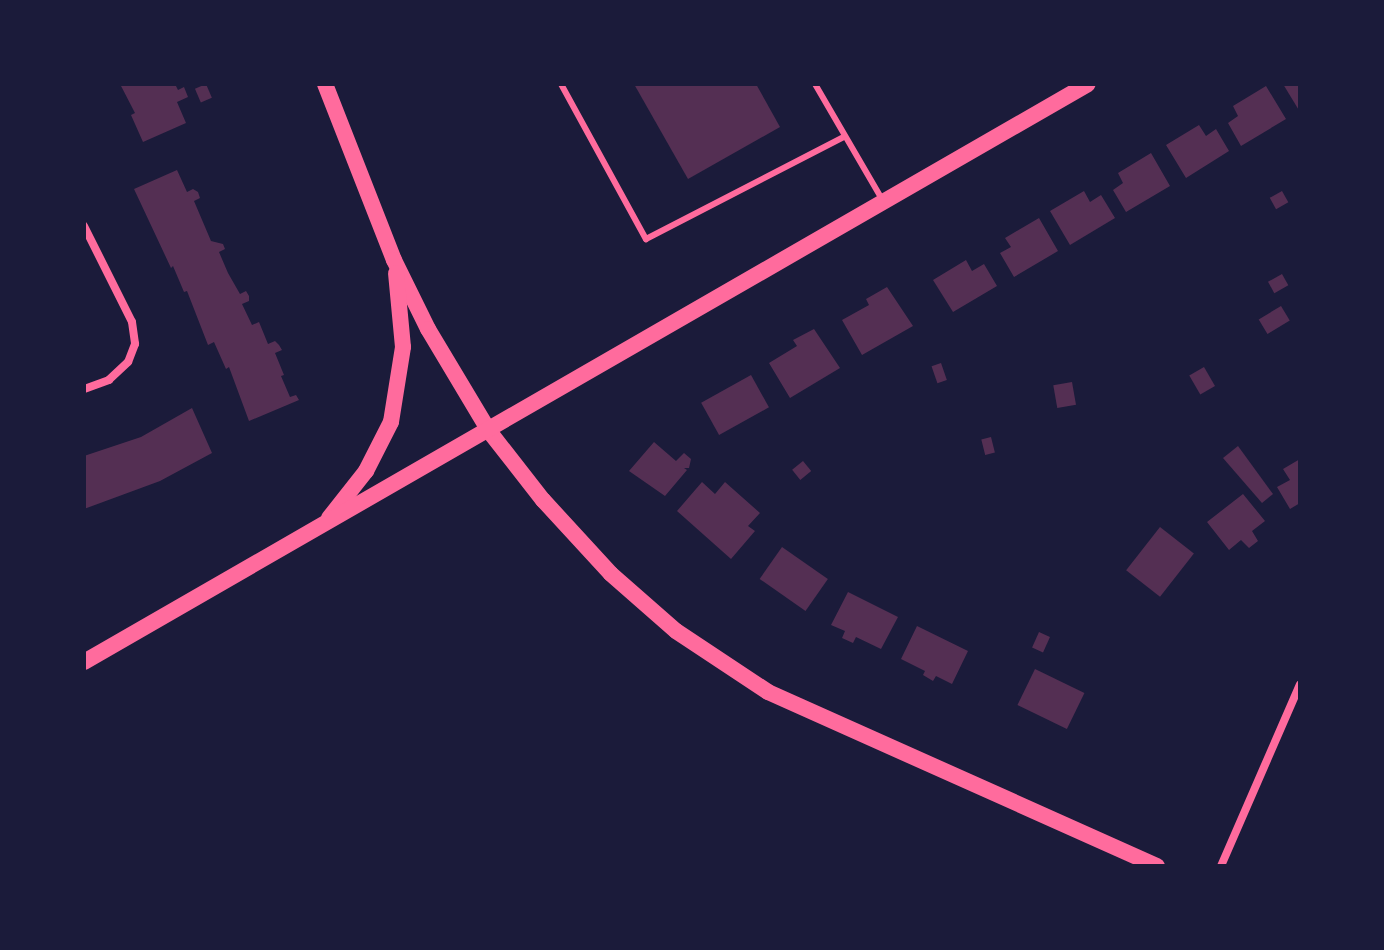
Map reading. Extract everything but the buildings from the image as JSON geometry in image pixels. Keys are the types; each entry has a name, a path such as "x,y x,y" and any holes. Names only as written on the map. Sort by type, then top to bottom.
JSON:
{"main road":[{"path":"325,84 394,260 428,329 489,431 543,500 611,574 676,631 741,677 845,728 1157,866"},
{"path":"84,662 1088,84"},
{"path":"322,526 366,471 391,422 403,347 394,260"}],"street":[{"path":"84,226 132,322 135,344 128,362 109,380 84,389"},
{"path":"1221,866 1300,684"}],"lane":[{"path":"561,84 646,239 844,137"},
{"path":"815,84 884,202"}]}
